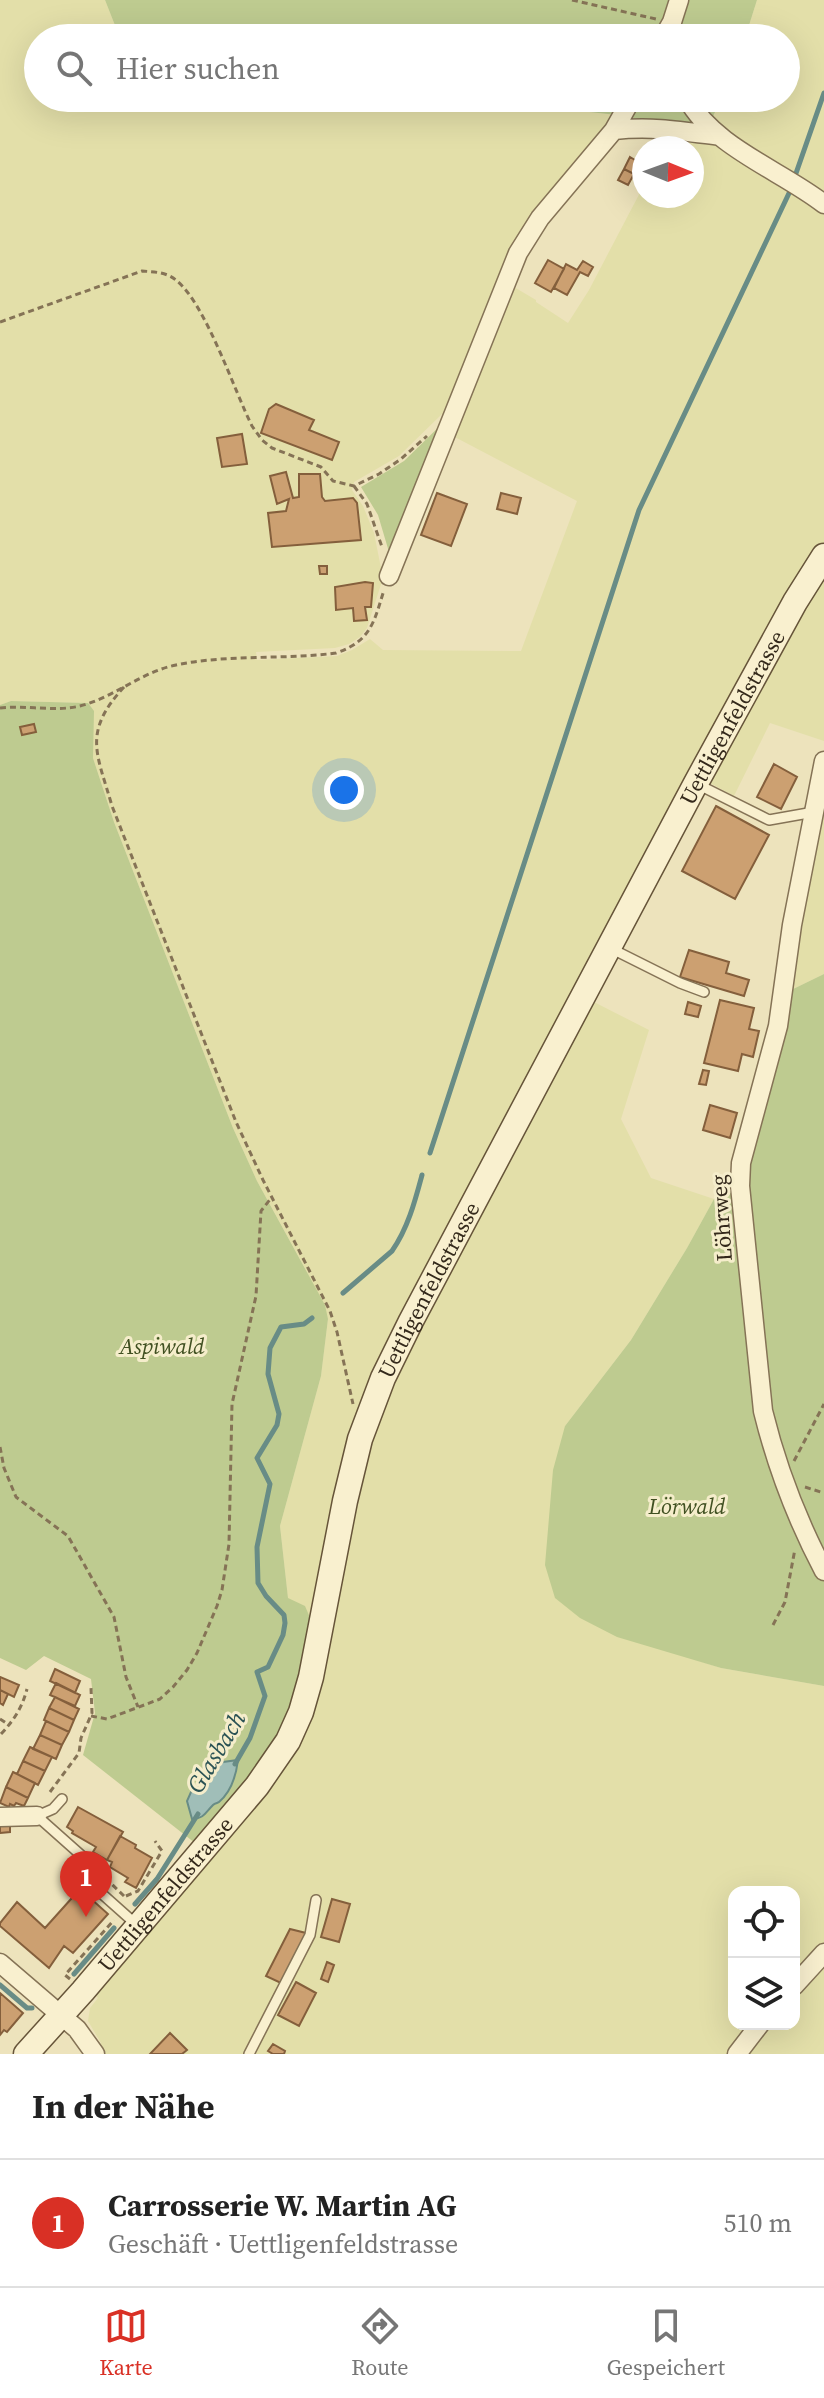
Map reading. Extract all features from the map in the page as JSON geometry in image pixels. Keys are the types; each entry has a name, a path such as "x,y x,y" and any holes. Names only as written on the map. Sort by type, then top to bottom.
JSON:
{"main road":[{"name":"Uettligenfeldstrasse","path":"26,2054 257,1786 288,1741 301,1712 311,1677 351,1474 379,1388 411,1321 696,783 795,602 824,556"}],"street":[{"path":"672,24 679,0"},
{"path":"389,576 518,253 540,218 614,130 624,112"},
{"path":"696,112 720,136 824,204"},
{"path":"614,130 664,128 720,136"},
{"name":"Löhrweg","path":"824,761 792,925 778,1026 741,1163 740,1186 763,1411 800,1526 824,1571"},
{"path":"0,1817 35,1816"},
{"path":"800,1979 824,1953"},
{"path":"0,1963 77,2029 95,2054"},
{"path":"737,2054 755,2030"}],"lane":[{"path":"696,783 769,820 814,812"},
{"path":"609,947 704,992"},
{"path":"62,1799 53,1809 35,1816 82,1856"},
{"path":"74,1869 138,1926"},
{"path":"249,2054 310,1935 316,1900"}],"path":[{"path":"572,0 643,24"},
{"path":"0,322 142,271 161,272 176,280 188,292 204,318 252,426 272,448 321,467 333,481 354,486 401,459 432,430"},
{"path":"354,486 367,504 382,546"},
{"path":"0,708 78,706 124,687 150,672 178,664 246,657 318,655 351,648 371,630 389,576"},
{"path":"124,687 106,710 95,741 112,806 236,1122 330,1311 353,1408"},
{"path":"91,1716 107,1719 160,1699 173,1687 197,1653 222,1590 229,1544 232,1404 256,1296 261,1211 272,1197"},
{"path":"784,1480 824,1404"},
{"path":"0,1447 16,1497 68,1536 114,1617 126,1677 138,1708"},
{"path":"0,1469 7,1476"},
{"path":"773,1625 785,1602 800,1526"},
{"path":"35,1816 79,1753 81,1738 91,1716 91,1688"},
{"path":"0,1734 23,1705 27,1689"},
{"path":"0,1719 9,1725"},
{"path":"126,1896 138,1891 162,1851 155,1841"}],"shaded area":[{"path":"0,0 105,0 114,24 24,24 24,112 589,112 617,115 504,281 568,323 632,208 704,208 704,141 720,145 824,211 824,546 405,1318 311,1639 288,1599 280,1526 321,1376 328,1319 233,1128 114,822 93,758 88,703 11,701 0,705","holes":["442,414 454,421 449,434 577,501 521,651 383,650 370,639 337,656 257,660 256,652 335,648 349,644 367,628 383,578 374,533 363,506 352,490 354,482 399,456"]},
{"path":"757,0 824,0 824,197 727,134 712,120 715,112 800,112 800,24 749,24"},
{"path":"824,569 824,741 770,723 734,796 708,782"},
{"path":"824,797 824,974 787,992"},
{"path":"590,1000 649,1030 621,1119 651,1178 714,1199 631,1340 565,1426 671,1652 721,1668 824,1686 824,2054 104,2054 88,2021 90,2008 98,1998 95,1995 263,1792 378,1410"}],"green space":[{"path":"105,0 757,0 749,24 114,24"},
{"path":"589,112 715,112 707,131"},
{"path":"448,418 389,552 378,515 361,487 404,461"},
{"name":"Aspiwald","path":"11,701 88,703 94,711 93,758 114,822 233,1128 257,1181 325,1305 328,1319 321,1376 280,1526 288,1598 305,1606 311,1620 299,1692 278,1743 195,1843 83,1755 95,1713 91,1679 44,1656 26,1670 0,1658 0,705"},
{"name":"Lörwald","path":"824,974 824,1686 721,1668 617,1637 580,1618 555,1598 545,1565 553,1470 565,1426 631,1340 714,1199 734,1182 787,992"}],"water":[{"path":"238,1760 227,1793 202,1816 192,1819 187,1801 191,1792 223,1762"}],"building":[{"path":"630,157 632,158 632,173 624,169"},
{"path":"624,169 632,173 628,185 618,180"},
{"path":"548,260 564,269 551,292 535,283"},
{"path":"583,261 593,267 588,276 580,272 567,295 554,288 566,264 577,270"},
{"path":"276,404 314,420 309,430 339,442 332,460 261,433 269,409"},
{"path":"242,434 247,464 222,467 217,438"},
{"path":"286,472 293,498 299,497 299,474 320,474 325,501 353,498 357,503 361,540 272,547 268,513 286,511 289,499 277,504 270,476"},
{"path":"437,493 467,504 451,546 421,535"},
{"path":"501,493 521,498 517,514 497,509"},
{"path":"319,566 327,566 327,574 320,574"},
{"path":"373,583 371,607 365,607 367,620 354,621 353,608 336,610 335,587"},
{"path":"34,724 36,732 22,735 20,727"},
{"path":"774,764 797,777 781,809 757,797"},
{"path":"716,806 769,835 735,899 682,871"},
{"path":"689,950 729,962 726,973 749,980 744,996 680,977"},
{"path":"720,1000 754,1008 749,1029 759,1031 753,1057 742,1054 738,1071 704,1063"},
{"path":"688,1002 701,1006 698,1017 685,1014"},
{"path":"703,1070 709,1071 706,1085 699,1084"},
{"path":"710,1105 737,1113 730,1138 703,1130"},
{"path":"55,1669 80,1681 75,1693 50,1681"},
{"path":"0,1677 19,1685 14,1697 0,1690"},
{"path":"56,1683 80,1695 75,1706 50,1695"},
{"path":"0,1690 8,1694 3,1705 0,1703"},
{"path":"55,1697 79,1709 74,1720 49,1708"},
{"path":"49,1708 74,1720 69,1732 44,1720"},
{"path":"46,1721 69,1732 62,1745 40,1735"},
{"path":"40,1735 62,1745 56,1759 33,1749"},
{"path":"30,1747 52,1757 45,1771 23,1761"},
{"path":"23,1761 45,1771 38,1785 17,1774"},
{"path":"13,1772 35,1783 28,1798 6,1787"},
{"path":"6,1787 28,1798 24,1806 16,1803 9,1807 0,1803"},
{"path":"78,1807 123,1832 107,1860 93,1852 96,1847 67,1827"},
{"path":"0,1826 10,1826 10,1832 0,1833"},
{"path":"120,1836 152,1858 136,1888 125,1882 128,1878 110,1867 112,1862 107,1860"},
{"path":"80,1889 108,1914 73,1953 64,1946 49,1968 0,1926 17,1902 45,1928"},
{"path":"332,1899 350,1904 339,1942 321,1937"},
{"path":"290,1929 306,1933 283,1984 266,1976"},
{"path":"327,1962 334,1965 328,1982 321,1979"},
{"path":"296,1982 316,1993 299,2026 278,2015"},
{"path":"0,1993 23,2013 7,2032 4,2030 0,2035"},
{"path":"170,2033 187,2050 182,2054 150,2054"},
{"path":"273,2044 285,2051 284,2054 268,2051"}],"waterway":[{"path":"794,179 824,93"},
{"path":"430,1153 639,510 791,189"},
{"path":"343,1293 392,1251 407,1224 422,1175"},
{"name":"Glasbach","path":"235,1764 250,1738 265,1696 257,1672 268,1667 283,1635 285,1623 284,1615 258,1583 257,1547 270,1484 257,1458 277,1425 279,1414 268,1374 270,1348 281,1327 304,1324 312,1318"},
{"name":"Glasbach","path":"135,1904 157,1879 198,1814"},
{"name":"Glasbach","path":"74,1974 114,1928"},
{"name":"Glasbach","path":"0,1985 27,2008 32,2008"}],"place":[{"name":"Carrosserie W. Martin AG","path":"86,1917"}]}
